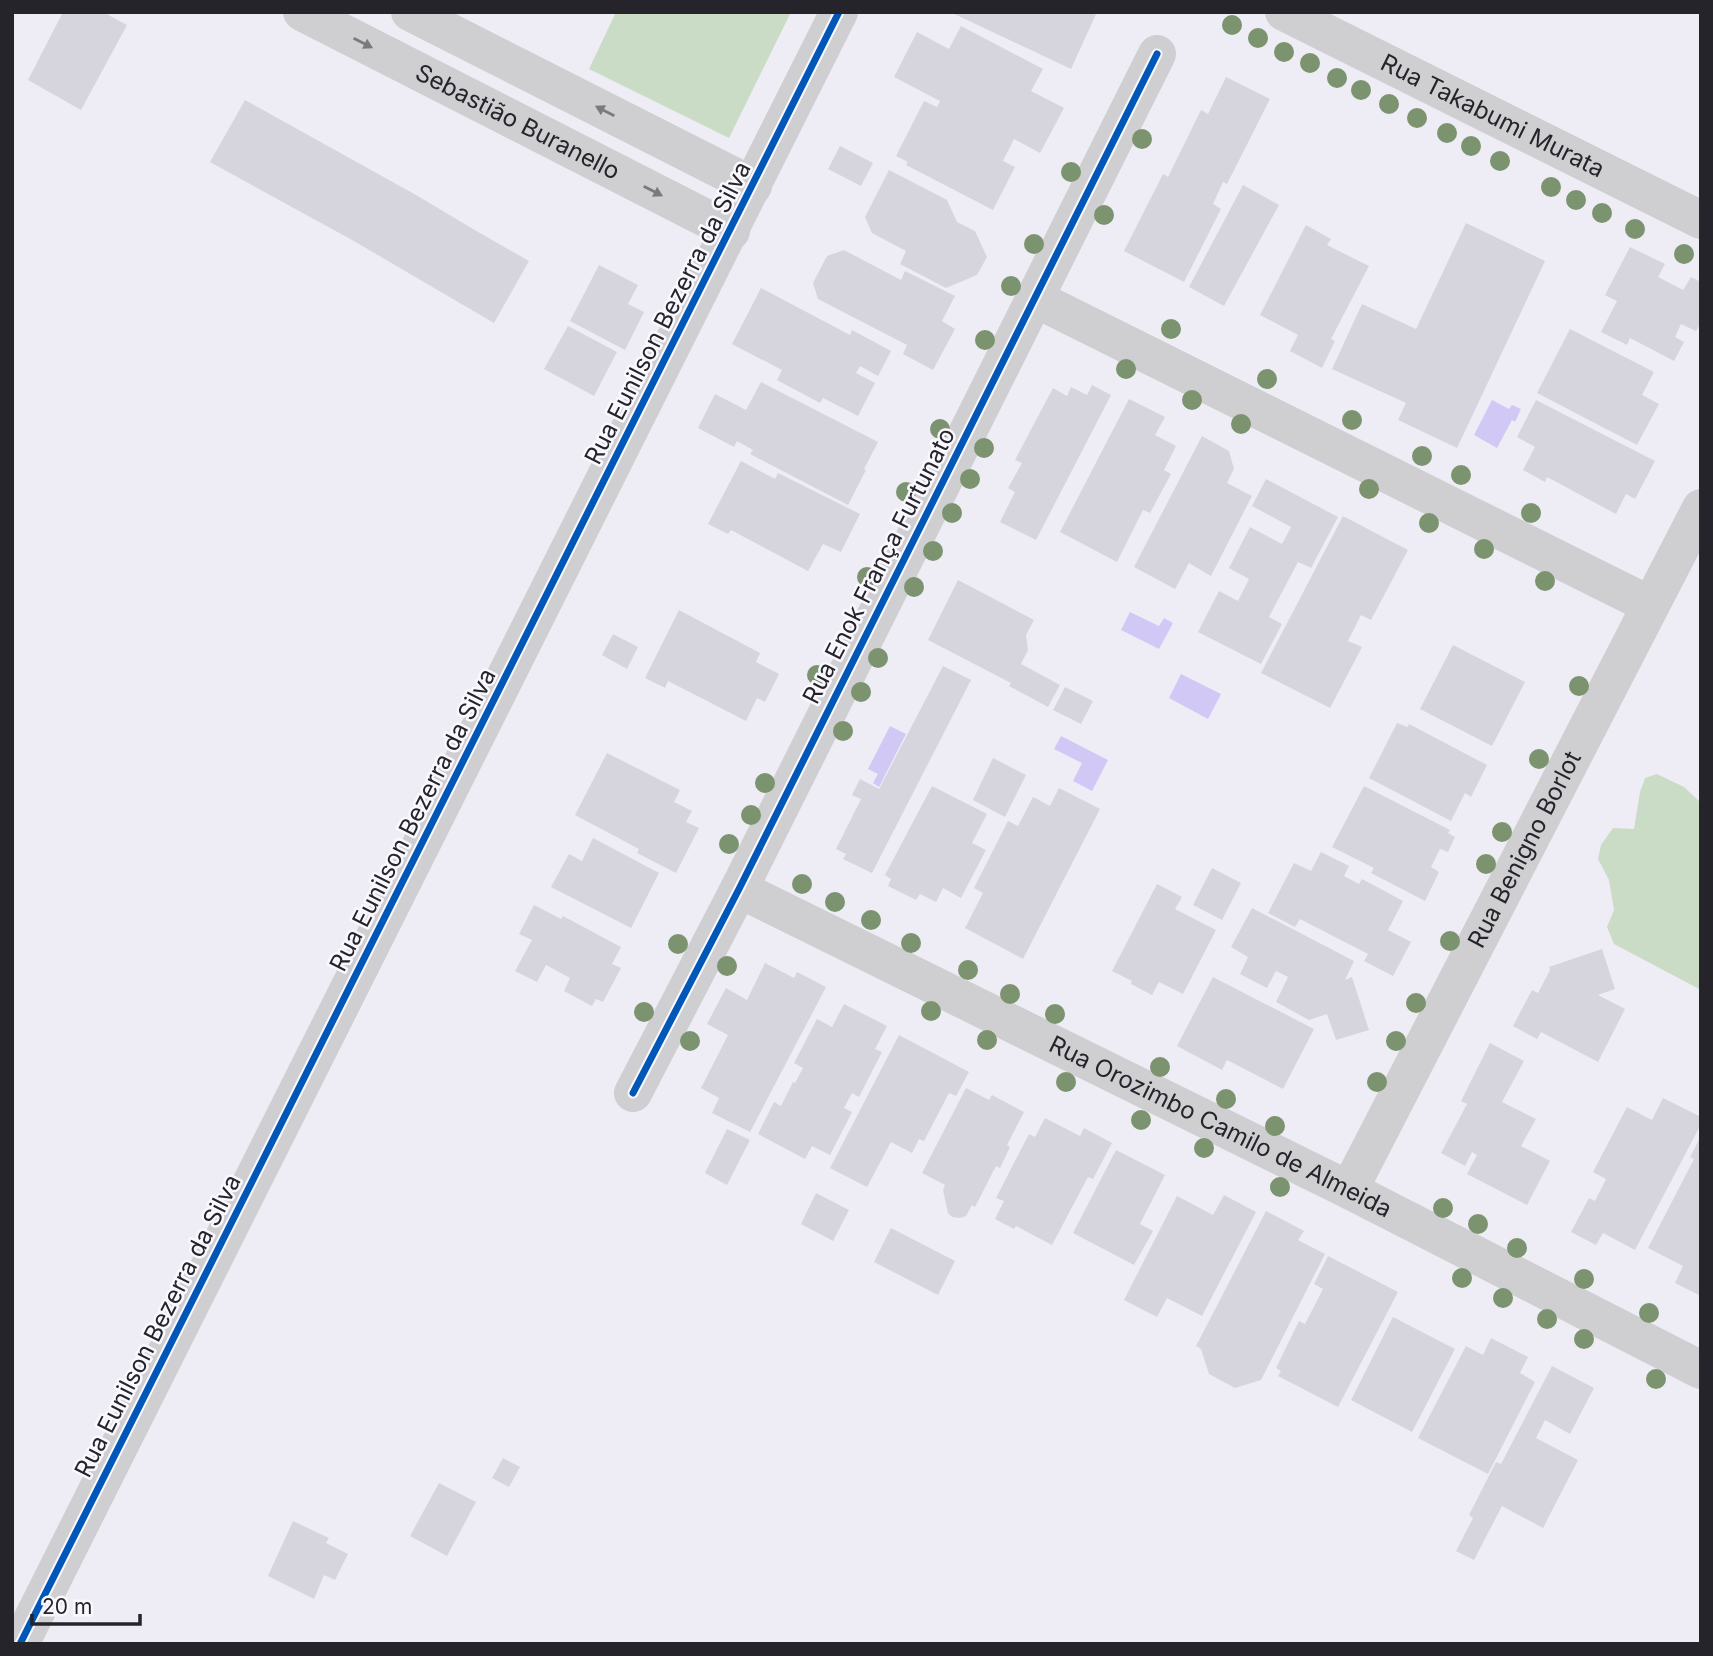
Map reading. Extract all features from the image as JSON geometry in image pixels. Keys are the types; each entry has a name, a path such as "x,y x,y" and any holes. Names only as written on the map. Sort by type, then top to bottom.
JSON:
{"street":[{"name":"Sebastião Buranello","path":"302,12 731,231"},
{"name":"Sebastião Buranello","path":"410,12 753,186"},
{"name":"Rua Eunilson Bezerra da Silva","path":"20,1644 839,12"},
{"name":"Rua Takabumi Murata","path":"1284,12 1701,220"},
{"name":"Rua Enok França Furtunato","path":"633,1093 739,889 1157,54"},
{"path":"1034,298 1650,605"},
{"name":"Rua Benigno Borlot","path":"1349,1190 1701,508"},
{"name":"Rua Orozimbo Camilo de Almeida","path":"739,889 1349,1190 1701,1370"}],"green space":[{"path":"616,12 791,12 729,138 589,69"},
{"path":"1657,774 1684,787 1701,803 1701,990 1614,944 1607,927 1614,910 1609,880 1598,859 1601,845 1613,828 1634,829 1645,778"}],"shaded area":[{"path":"1492,400 1509,409 1512,405 1521,409 1497,448 1474,435"},
{"path":"1130,612 1159,626 1164,618 1173,623 1159,649 1121,630"},
{"path":"1181,674 1221,694 1208,719 1169,698"},
{"path":"890,726 906,734 879,787 873,783 878,774 868,769"},
{"path":"1061,736 1108,760 1092,791 1073,781 1082,763 1054,749"}],"building":[{"path":"63,12 103,12 127,25 81,110 28,80"},
{"path":"950,12 1097,12 1071,69"},
{"path":"961,26 1043,69 1031,91 1064,108 1040,153 1014,139 1003,161 1015,167 993,210 906,165 908,162 896,156 924,101 937,107 940,101 894,77 917,32 949,49"},
{"path":"1226,77 1270,99 1227,184 1223,182 1213,204 1221,209 1184,282 1124,251 1163,174 1168,177 1201,110 1208,114"},
{"path":"245,100 529,261 494,323 352,240 210,162"},
{"path":"840,146 873,163 861,186 828,169"},
{"path":"889,170 947,200 957,222 975,231 987,257 977,275 946,288 900,264 906,251 872,233 865,217"},
{"path":"1243,185 1279,205 1224,306 1189,287"},
{"path":"1466,223 1545,261 1457,448 1398,420 1406,403 1332,369 1362,304 1416,329"},
{"path":"1306,225 1331,239 1327,245 1369,266 1331,339 1335,341 1322,368 1290,351 1298,335 1260,315"},
{"path":"1630,247 1665,264 1658,277 1683,290 1691,277 1701,282 1701,323 1696,331 1681,324 1675,337 1684,342 1674,361 1630,338 1627,345 1601,332 1617,301 1605,295"},
{"path":"844,250 901,280 905,271 955,296 942,321 955,329 933,370 903,354 907,345 818,299 813,283 827,256"},
{"path":"599,265 638,285 628,304 644,312 625,350 570,321"},
{"path":"761,288 850,335 852,330 891,351 878,376 860,366 856,373 875,383 858,416 823,398 820,403 777,380 782,370 732,344"},
{"path":"568,326 617,352 594,396 544,369"},
{"path":"1570,329 1654,372 1642,395 1659,404 1637,445 1537,393"},
{"path":"761,382 878,442 848,505 750,454 753,450 737,441 734,447 698,428 715,394 746,410"},
{"path":"1092,385 1111,395 1036,540 1000,522 1015,492 1008,488 1022,463 1015,460 1053,388 1067,396 1071,387 1087,395"},
{"path":"1129,399 1165,417 1155,435 1176,446 1164,470 1171,474 1150,513 1143,510 1117,562 1060,532"},
{"path":"1536,400 1655,461 1635,499 1626,494 1616,514 1547,477 1545,482 1523,470 1535,447 1517,437"},
{"path":"1202,436 1229,451 1234,469 1227,483 1252,496 1211,576 1189,563 1175,589 1134,567"},
{"path":"741,461 775,479 778,473 860,514 841,552 823,544 808,571 731,530 728,534 708,524"},
{"path":"1266,479 1338,517 1311,568 1298,562 1269,617 1282,624 1261,664 1198,632 1219,591 1238,601 1249,579 1229,568 1250,527 1282,544 1291,527 1252,506"},
{"path":"1343,516 1408,550 1371,620 1361,615 1348,641 1362,647 1330,708 1261,673"},
{"path":"958,580 1034,620 1026,635 1028,650 1021,664 1060,685 1048,707 1009,686 1011,683 928,640"},
{"path":"679,610 760,653 756,662 779,674 765,702 757,698 746,721 668,681 665,688 645,678"},
{"path":"613,634 638,647 627,669 602,655"},
{"path":"1453,645 1525,682 1492,746 1420,709"},
{"path":"943,666 971,680 872,873 843,859 846,854 836,849 861,799 852,795 860,779 879,789"},
{"path":"1065,687 1093,701 1081,724 1053,710"},
{"path":"1397,723 1408,727 1409,724 1487,765 1471,797 1465,793 1451,821 1369,778"},
{"path":"607,753 680,790 674,802 692,811 686,822 699,828 676,873 637,853 639,849 575,815"},
{"path":"993,758 1026,775 1005,817 973,800"},
{"path":"932,786 987,814 972,843 986,850 961,898 943,888 936,902 920,894 916,900 888,886 891,879 885,875"},
{"path":"1364,786 1450,830 1448,833 1455,837 1448,852 1440,849 1431,867 1439,872 1425,901 1371,873 1374,868 1332,847"},
{"path":"1059,788 1100,809 1023,959 965,928 983,893 974,888 1008,821 1018,826 1033,797 1050,806"},
{"path":"593,838 659,873 631,928 551,887 569,854 582,861"},
{"path":"1321,852 1349,866 1344,876 1359,884 1362,879 1403,901 1388,930 1411,942 1393,976 1364,961 1368,954 1300,919 1295,927 1268,913 1294,863 1311,871"},
{"path":"1212,868 1241,883 1222,920 1193,905"},
{"path":"1157,884 1182,897 1175,909 1216,930 1183,994 1159,982 1152,995 1112,971"},
{"path":"534,905 561,919 563,916 621,947 612,964 621,968 603,1002 596,999 592,1006 564,991 570,978 546,965 537,982 515,971 532,940 519,934"},
{"path":"1252,908 1354,961 1345,980 1352,977 1369,1030 1336,1040 1327,1014 1309,1020 1276,1002 1288,977 1276,971 1267,988 1240,974 1248,957 1231,947"},
{"path":"1602,949 1615,989 1598,995 1625,1009 1598,1062 1541,1032 1537,1039 1513,1026 1532,990 1538,993 1549,967"},
{"path":"765,963 794,978 797,972 826,987 750,1132 712,1113 719,1098 701,1088 728,1035 707,1024 726,988 747,1000"},
{"path":"1213,977 1314,1029 1283,1089 1227,1060 1222,1070 1177,1046"},
{"path":"844,1004 887,1026 875,1049 882,1052 859,1097 852,1093 844,1108 852,1112 830,1155 812,1146 805,1159 758,1134 774,1102 781,1106 803,1068 794,1063 817,1019 832,1027"},
{"path":"899,1035 969,1072 956,1096 949,1093 924,1141 919,1139 912,1153 891,1142 867,1187 830,1168"},
{"path":"1490,1043 1524,1061 1502,1102 1536,1119 1521,1146 1550,1161 1527,1205 1467,1174 1477,1155 1472,1152 1465,1166 1441,1153 1467,1104 1461,1101"},
{"path":"966,1088 989,1100 992,1095 1024,1112 1007,1145 1010,1147 1000,1168 996,1166 975,1207 972,1205 966,1216 960,1218 952,1217 948,1213 943,1190 945,1185 922,1173"},
{"path":"1663,1098 1701,1117 1701,1124 1635,1250 1603,1233 1596,1245 1571,1232 1589,1198 1595,1201 1606,1179 1593,1172 1627,1107 1652,1120"},
{"path":"1045,1118 1080,1136 1084,1128 1112,1143 1093,1179 1088,1177 1052,1245 1016,1226 1014,1229 995,1219 1004,1201 996,1198 1029,1134 1035,1137"},
{"path":"727,1129 750,1140 727,1185 705,1173"},
{"path":"1701,1136 1701,1296 1675,1283 1683,1266 1648,1248 1694,1159 1690,1157"},
{"path":"1116,1150 1165,1175 1140,1224 1153,1231 1134,1265 1073,1233"},
{"path":"816,1193 849,1210 833,1241 801,1224"},
{"path":"1224,1195 1256,1212 1202,1316 1167,1298 1157,1317 1124,1300 1177,1196 1213,1215"},
{"path":"1266,1211 1304,1231 1298,1240 1325,1254 1261,1380 1235,1388 1209,1374 1201,1349 1196,1346"},
{"path":"891,1228 955,1261 938,1295 874,1262"},
{"path":"1328,1256 1398,1292 1338,1407 1278,1376 1281,1371 1276,1368 1299,1321 1305,1324 1323,1289 1314,1284"},
{"path":"1393,1317 1455,1349 1412,1432 1351,1400"},
{"path":"1491,1338 1528,1357 1520,1373 1535,1382 1488,1474 1418,1438 1466,1346 1483,1355"},
{"path":"1552,1366 1594,1388 1570,1434 1545,1420 1536,1438 1578,1460 1543,1528 1502,1506 1474,1560 1456,1551 1473,1518 1469,1515 1496,1462 1501,1464"},
{"path":"503,1458 520,1467 509,1487 492,1478"},
{"path":"439,1483 476,1502 447,1556 410,1536"},
{"path":"293,1521 329,1538 326,1543 348,1554 335,1580 324,1575 314,1599 268,1576"}],"cycle path":[{"path":"20,1644 839,12"},
{"path":"633,1093 739,889 1157,54"}]}
